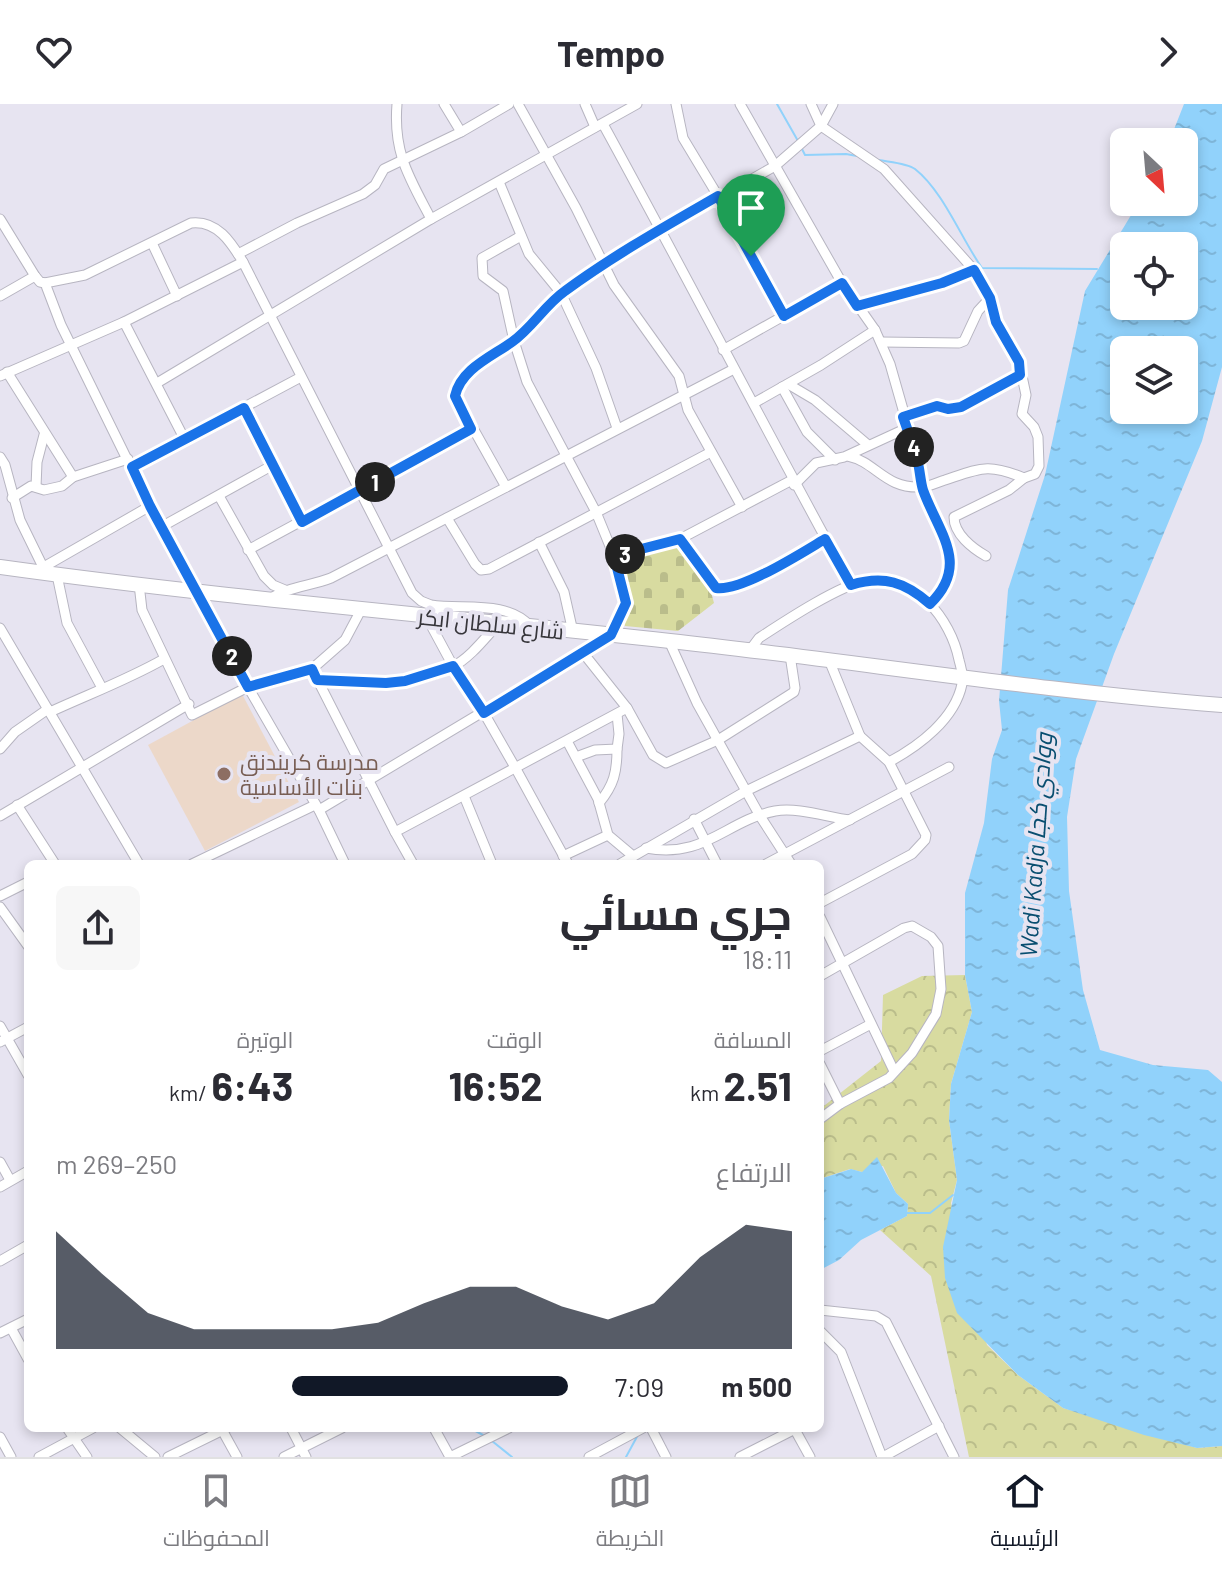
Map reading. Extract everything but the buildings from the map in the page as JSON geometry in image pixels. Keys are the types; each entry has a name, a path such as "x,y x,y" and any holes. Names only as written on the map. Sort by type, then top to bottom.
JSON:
{"highway":[{"name":"شارع سلطان ابكر","path":"0,567 750,650 1043,689 1222,705"}],"street":[{"path":"397,104 395,127 401,161 431,219"},
{"path":"444,104 461,132"},
{"path":"73,477 4,374 177,296 297,223 363,194 375,185 381,171 461,132 509,104"},
{"path":"518,104 627,305 679,376 683,395 742,507"},
{"path":"585,104 659,230 754,403 793,483 851,585"},
{"path":"157,383 431,219 637,104"},
{"path":"676,104 683,138 784,316"},
{"path":"740,104 842,283 875,330 890,364 918,462 922,487 951,555 946,584 930,604"},
{"path":"811,104 821,126 884,169 974,270 990,298 996,322 1019,362 1026,395 1022,414 1037,432 1040,460 1037,472 1009,490 954,517 954,524 963,537 986,556"},
{"path":"506,487 455,396 480,361 514,341 561,293 603,264 775,166 821,126 833,104"},
{"path":"499,182 529,254 561,293 596,368 617,428"},
{"path":"2,227 35,276 45,283 85,275 191,223 204,222 217,228 240,258 412,593 421,601 444,607 508,611 521,616 532,628"},
{"path":"201,860 370,780 611,635 626,603 614,556 596,512 527,382 514,341 507,298 498,285 483,276 482,258 521,236"},
{"path":"152,243 177,296"},
{"path":"857,306 942,283 974,270"},
{"path":"0,296 35,276"},
{"path":"45,283 71,345 150,506 317,807 343,860"},
{"path":"723,350 842,283"},
{"path":"881,342 964,341 978,311 990,298"},
{"path":"124,322 185,440"},
{"path":"754,403 875,330"},
{"path":"269,599 285,590 303,588 331,578 734,369"},
{"path":"903,417 937,406 948,409 961,407 1020,375"},
{"path":"12,498 25,488 44,490 62,486 73,477 130,463 185,440 301,377"},
{"path":"785,385 815,400 868,445"},
{"path":"785,385 807,432 835,460"},
{"path":"244,408 302,522"},
{"path":"614,556 680,539 793,483 816,463 848,456 907,428"},
{"path":"248,550 471,429"},
{"path":"36,487 37,462 44,435"},
{"path":"447,518 481,570 500,565 711,452"},
{"path":"848,456 862,459 882,478 901,485 922,487 988,468 1024,478"},
{"path":"0,457 39,570 150,506"},
{"path":"161,527 273,465"},
{"path":"219,496 266,579 285,590"},
{"path":"680,539 713,586 724,590 742,584 825,539"},
{"path":"539,542 564,592 573,632"},
{"path":"57,575 67,623 102,688"},
{"path":"750,650 759,638 851,585 883,579 916,591 930,604 953,636 963,677 958,695 937,727 907,752 889,762"},
{"path":"139,584 142,610 192,715 248,687 312,669 345,640 362,608"},
{"path":"426,616 566,860 608,835"},
{"path":"317,680 386,683 415,678 453,666 498,624"},
{"path":"0,628 137,860"},
{"path":"669,641 685,680 760,816 789,860"},
{"path":"584,654 627,708 653,755 666,763 718,740 794,692 790,655"},
{"path":"1,747 15,732 49,710 130,679 164,659"},
{"path":"824,901 922,847 926,835 889,762 860,736 829,660"},
{"path":"312,669 411,860"},
{"path":"0,816 189,704"},
{"path":"395,832 627,708"},
{"path":"599,803 610,790 616,775 617,714"},
{"path":"626,860 746,791 860,736"},
{"path":"567,741 599,803 608,835 633,856"},
{"path":"576,757 595,750 617,749"},
{"path":"773,860 949,767"},
{"path":"464,796 489,860"},
{"path":"17,805 52,860"},
{"path":"646,848 674,851 706,842 760,816 787,811 850,820"},
{"path":"694,819 715,860"},
{"path":"0,896 24,884"},
{"path":"0,907 24,940"},
{"path":"824,925 894,1071"},
{"path":"824,974 912,926 931,937 938,946 941,989 936,1014 912,1053 889,1078 824,1116"},
{"path":"824,1049 871,1024"},
{"path":"0,1026 3,1040 24,1069"},
{"path":"3,1040 24,1029"},
{"path":"824,1072 840,1104"},
{"path":"0,1162 10,1180"},
{"path":"0,1187 24,1173"},
{"path":"0,1261 24,1247"},
{"path":"824,1310 876,1316 886,1322 954,1457"},
{"path":"0,1333 24,1321"},
{"path":"11,1328 24,1352"},
{"path":"824,1335 841,1352 882,1457 939,1426"},
{"path":"69,1432 87,1457"},
{"path":"39,1457 86,1432"},
{"path":"125,1432 155,1457"},
{"path":"168,1457 217,1432"},
{"path":"224,1432 237,1457"},
{"path":"293,1432 304,1452"},
{"path":"284,1457 304,1452 336,1432"},
{"path":"436,1432 450,1457 501,1432"},
{"path":"589,1457 636,1432"},
{"path":"653,1432 666,1457"},
{"path":"740,1457 789,1432"},
{"path":"797,1432 810,1457"},
{"path":"0,1437 11,1457"}],"shaded area":[{"name":"مدرسة كريندنق بنات الأساسية","path":"242,694 299,802 205,851 148,745"}],"green space":[{"path":"675,543 699,570 714,603 678,631 625,626 623,621 632,604 622,574 623,562"},
{"path":"965,975 972,1012 951,1084 949,1120 957,1180 951,1203 987,1345 1018,1375 1063,1408 1197,1448 1222,1446 1222,1457 969,1457 931,1276 880,1230 907,1216 908,1204 896,1193 883,1166 862,1172 850,1169 824,1178 824,1106 881,1061 883,995 922,976"}],"water":[{"name":"Wadi Kadja ووادي كجا","path":"1184,104 1222,104 1222,367 1202,441 1114,654 1076,759 1067,817 1069,891 1083,990 1100,1050 1153,1065 1208,1070 1222,1082 1222,1446 1197,1448 1144,1435 1063,1408 1018,1375 957,1313 945,1278 943,1247 957,1180 949,1120 951,1084 972,1012 965,975 965,893 984,823 992,759 1002,730 999,701 1008,590 1045,475 1085,291 1110,250 1110,320 1198,320 1198,232 1121,232 1131,216 1198,216 1198,128 1175,128"},
{"path":"877,1157 896,1193 908,1204 907,1216 861,1240 839,1260 824,1268 824,1178 851,1169 862,1172"}],"waterway":[{"path":"777,104 798,141"},
{"path":"801,147 805,155 857,156"},
{"path":"879,160 912,167 925,178 982,268 1097,269"},
{"path":"906,1213 930,1213 953,1195"},
{"path":"477,1432 483,1435"},
{"path":"626,1457 639,1433"},
{"path":"492,1441 512,1457"}],"place":[{"name":"مدرسة كريندنق بنات الأساسية","path":"224,774"}],"route":[{"path":"718,196 751,256 784,316 842,283 857,306 942,283 974,270 983,283 996,322 1019,362 1020,375 967,405 948,409 937,406 903,417 918,462 922,487 951,555 946,584 930,604 916,591 883,579 851,585 825,539 742,584 724,590 716,588 680,539 614,556 626,607 611,635 484,713 453,666 425,676 386,683 317,680 312,669 248,687 132,467 244,408 302,522 471,429 455,396 480,361 514,341 561,293 626,249 718,196"}]}
